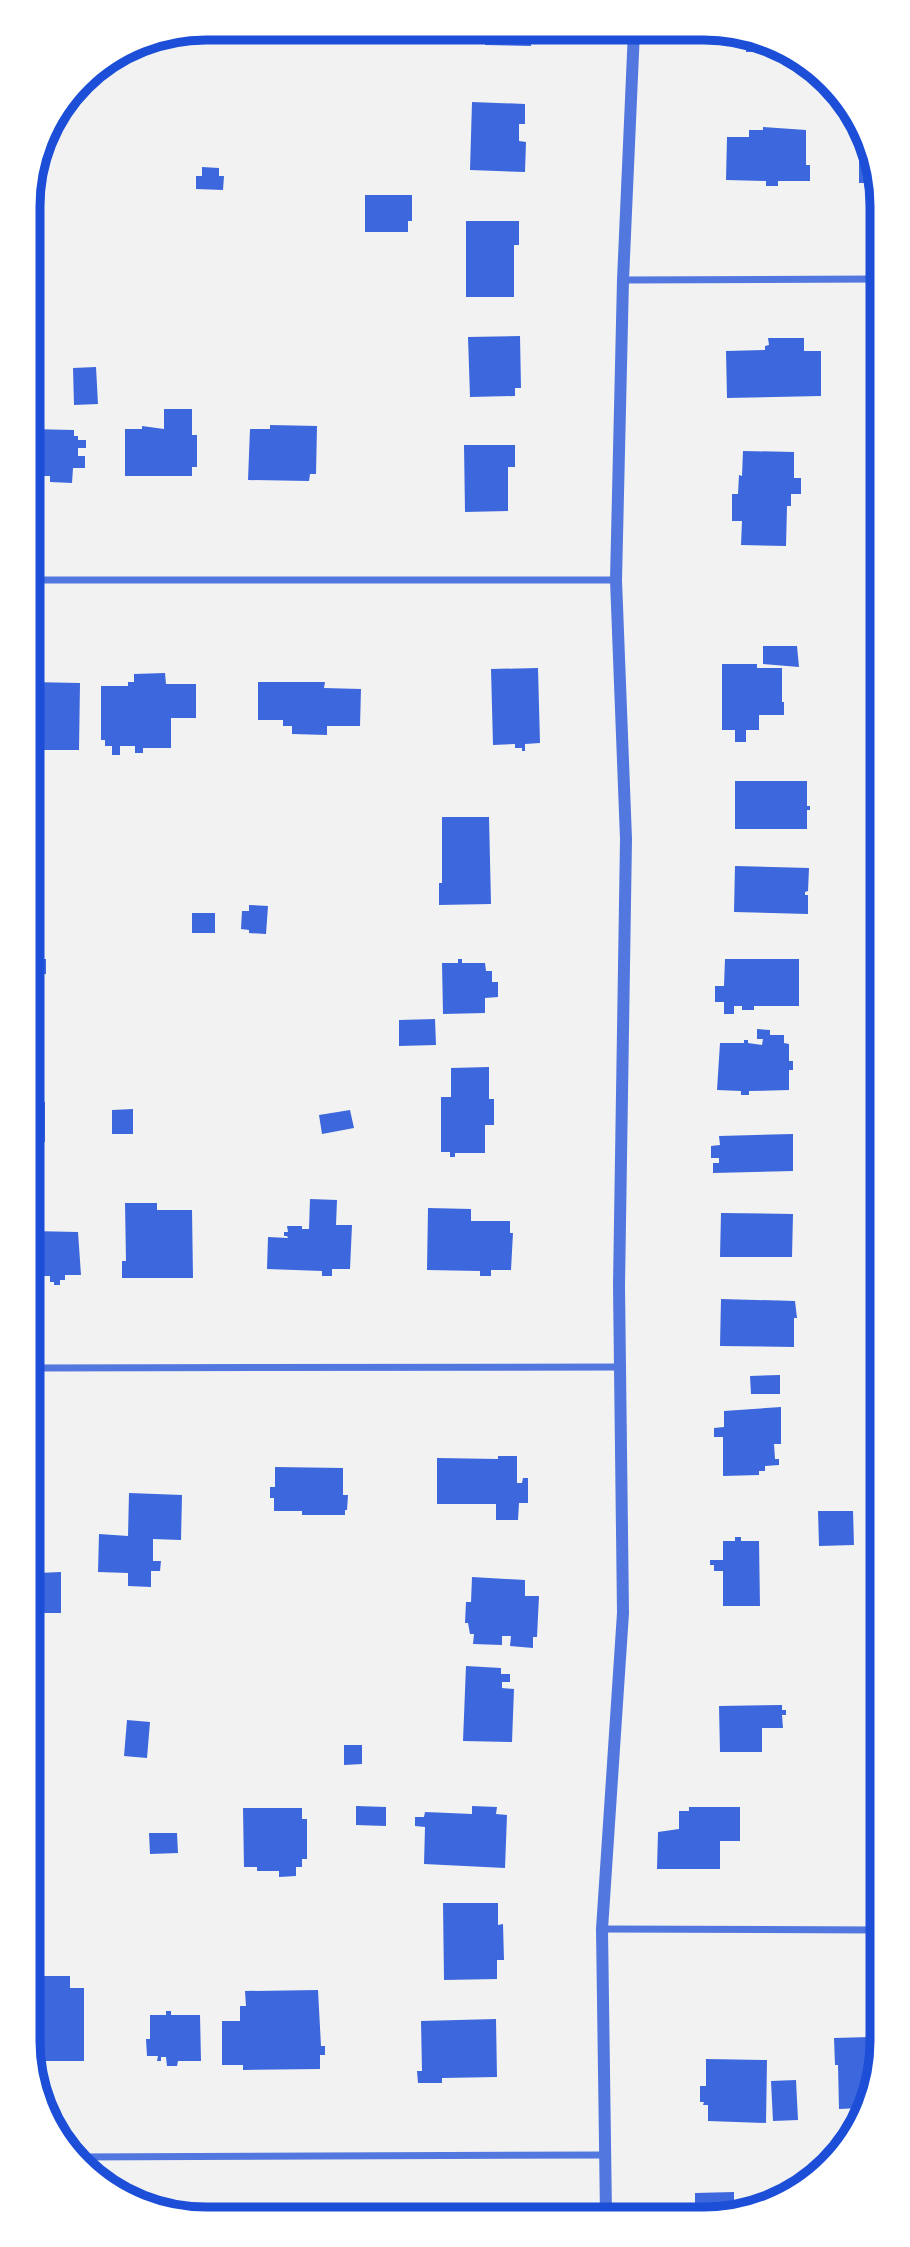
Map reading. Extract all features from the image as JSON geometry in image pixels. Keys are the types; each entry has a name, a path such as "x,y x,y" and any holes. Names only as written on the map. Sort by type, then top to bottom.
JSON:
{"street":[{"path":"606,2207 602,1929 623,1613 619,1367 626,839 615,580 623,280 634,40"},
{"path":"623,280 870,279"},
{"path":"41,580 615,580"},
{"path":"40,1368 619,1367"},
{"path":"602,1929 869,1930"},
{"path":"88,2157 607,2155"}],"building":[{"path":"531,40 531,46 485,45 485,42 470,42"},
{"path":"746,46 764,52 746,52"},
{"path":"472,102 525,104 525,124 519,124 519,141 526,142 525,172 470,170"},
{"path":"763,127 806,130 806,165 810,165 810,181 778,181 778,186 766,186 766,181 726,180 727,137 749,137 749,130 763,130"},
{"path":"859,149 868,183 859,183"},
{"path":"202,167 219,168 219,176 224,176 223,190 196,189 196,176 202,176"},
{"path":"365,195 412,195 412,221 408,221 408,232 365,232"},
{"path":"466,221 519,221 519,245 514,245 514,297 466,297"},
{"path":"520,336 521,388 515,388 515,396 470,397 468,337"},
{"path":"768,338 804,338 804,351 821,351 821,396 727,398 726,351 765,350 765,346 769,345"},
{"path":"96,367 98,404 74,405 73,368"},
{"path":"164,409 192,409 192,435 197,435 197,467 192,467 192,476 125,476 125,429 142,429 142,426 164,429"},
{"path":"270,425 317,426 316,474 310,474 309,481 248,480 250,429 270,429"},
{"path":"41,429 74,430 74,436 78,436 78,440 86,440 86,448 78,448 78,456 85,456 85,468 73,468 72,483 50,482 50,476 41,476"},
{"path":"464,445 515,445 515,467 508,467 508,511 465,512"},
{"path":"743,451 794,452 794,478 801,478 801,494 791,494 791,506 787,506 786,546 741,545 742,521 732,521 732,494 738,494"},
{"path":"763,646 797,646 799,667 763,664"},
{"path":"722,664 757,664 757,668 782,668 784,715 759,715 759,730 746,730 746,742 735,742 735,730 722,730"},
{"path":"538,668 540,743 525,744 525,751 515,748 515,744 493,745 491,669"},
{"path":"165,673 166,684 196,684 196,718 171,718 171,748 143,748 143,753 135,753 135,746 120,746 120,755 112,755 112,746 105,746 105,740 101,740 101,686 128,686 128,682 134,682 134,674"},
{"path":"41,682 80,683 79,750 41,750"},
{"path":"258,682 325,682 324,688 361,689 360,726 327,726 327,735 292,734 292,726 283,726 283,720 258,720"},
{"path":"735,781 807,781 807,806 810,806 810,810 807,810 807,829 735,829"},
{"path":"442,817 489,817 491,904 439,905 439,883 442,883"},
{"path":"735,866 809,868 808,891 805,892 805,895 808,895 808,914 734,912"},
{"path":"249,905 268,906 266,934 249,933 249,930 241,929 242,911 249,911"},
{"path":"192,913 215,913 215,933 192,933"},
{"path":"41,959 46,959 46,974 41,974"},
{"path":"458,959 462,959 462,963 485,963 486,971 492,971 492,982 498,982 498,997 485,998 485,1013 443,1014 442,963 458,963"},
{"path":"725,959 799,959 799,1006 754,1006 754,1010 742,1010 742,1006 734,1006 734,1014 724,1014 724,1002 715,1002 715,986 724,986"},
{"path":"435,1019 436,1045 399,1046 399,1020"},
{"path":"757,1029 770,1030 770,1035 784,1035 784,1043 789,1044 789,1061 793,1061 793,1070 789,1070 789,1090 749,1091 749,1095 741,1095 741,1091 717,1090 720,1043 744,1043 744,1040 748,1040 748,1043 762,1045 763,1039 757,1039"},
{"path":"489,1067 489,1099 494,1099 494,1125 485,1125 485,1153 455,1153 455,1157 450,1157 450,1152 441,1152 441,1097 451,1097 451,1068"},
{"path":"41,1102 45,1102 45,1142 40,1142"},
{"path":"133,1109 133,1134 112,1134 112,1110"},
{"path":"350,1110 354,1128 322,1134 319,1115"},
{"path":"793,1134 793,1171 713,1173 713,1163 719,1163 719,1158 711,1158 711,1146 720,1145 719,1136"},
{"path":"310,1199 337,1200 336,1225 352,1225 350,1269 332,1269 332,1276 322,1276 322,1271 267,1269 268,1237 288,1238 284,1236 284,1232 288,1232 287,1226 309,1229"},
{"path":"125,1203 157,1203 157,1210 192,1210 193,1278 122,1278 122,1261 126,1261"},
{"path":"428,1208 471,1209 471,1221 510,1221 510,1233 513,1233 511,1270 491,1270 491,1276 480,1276 480,1271 427,1270"},
{"path":"721,1213 793,1214 792,1257 720,1257"},
{"path":"40,1231 78,1232 81,1275 65,1275 65,1280 60,1280 60,1285 50,1282 50,1276 40,1276"},
{"path":"721,1299 795,1301 797,1318 794,1318 794,1347 720,1346"},
{"path":"780,1375 780,1394 751,1394 750,1376"},
{"path":"781,1407 781,1444 774,1444 775,1459 779,1459 779,1465 765,1466 765,1471 759,1471 759,1475 723,1476 723,1437 714,1437 714,1428 724,1427 724,1411"},
{"path":"498,1456 517,1456 517,1483 528,1478 528,1503 519,1503 518,1520 496,1520 496,1504 437,1504 437,1458 498,1459"},
{"path":"275,1467 343,1468 343,1495 348,1495 345,1515 302,1515 302,1511 274,1511 274,1498 270,1498 270,1487 275,1487"},
{"path":"129,1493 182,1495 181,1540 153,1539 153,1561 161,1561 160,1571 151,1571 151,1587 128,1586 128,1573 98,1572 99,1534 128,1536"},
{"path":"40,1494 43,1494 43,1564 40,1564"},
{"path":"818,1511 853,1511 854,1545 819,1546"},
{"path":"735,1537 741,1537 741,1541 759,1541 760,1606 723,1606 723,1571 714,1571 710,1560 723,1560 723,1541 735,1541"},
{"path":"61,1572 61,1613 40,1613 40,1573"},
{"path":"472,1577 525,1580 525,1596 539,1596 537,1637 533,1637 533,1648 510,1646 511,1636 502,1636 502,1645 473,1644 474,1634 470,1634 468,1623 465,1623 466,1602 471,1602"},
{"path":"466,1666 501,1668 501,1674 510,1674 510,1682 502,1682 502,1688 514,1689 512,1742 463,1741"},
{"path":"782,1705 782,1710 786,1710 786,1715 782,1715 783,1728 762,1728 762,1752 720,1752 719,1706"},
{"path":"127,1720 150,1722 147,1758 124,1756"},
{"path":"344,1745 362,1745 362,1764 344,1765"},
{"path":"356,1806 386,1807 386,1826 356,1825"},
{"path":"472,1806 497,1807 496,1814 507,1815 505,1868 424,1864 425,1827 415,1826 415,1817 424,1817 425,1812 472,1814"},
{"path":"689,1807 740,1807 740,1841 720,1841 720,1869 657,1869 658,1832 679,1829 679,1811 689,1811"},
{"path":"243,1808 302,1808 302,1819 307,1819 307,1859 302,1859 302,1867 296,1867 296,1876 279,1877 279,1871 257,1871 257,1867 244,1867"},
{"path":"149,1833 177,1833 178,1853 150,1854"},
{"path":"443,1903 498,1903 498,1925 503,1924 504,1960 497,1960 497,1979 444,1980"},
{"path":"40,1976 70,1976 70,1988 84,1988 84,2061 42,2061"},
{"path":"318,1990 321,2046 325,2046 325,2055 320,2055 320,2069 243,2070 243,2065 222,2065 222,2021 240,2021 240,2006 246,2006 245,1991"},
{"path":"166,2011 171,2011 171,2015 200,2015 201,2061 178,2061 177,2066 167,2066 166,2057 157,2061 158,2056 147,2056 146,2039 150,2039 150,2015 166,2015"},
{"path":"496,2019 497,2077 442,2078 442,2083 418,2083 417,2071 422,2071 421,2021"},
{"path":"869,2037 864,2084 855,2108 839,2109 834,2038"},
{"path":"706,2059 767,2060 766,2123 708,2121 708,2105 700,2102 700,2086 706,2086"},
{"path":"796,2080 798,2120 773,2121 771,2081"},
{"path":"734,2192 734,2203 695,2207 695,2193"}]}
